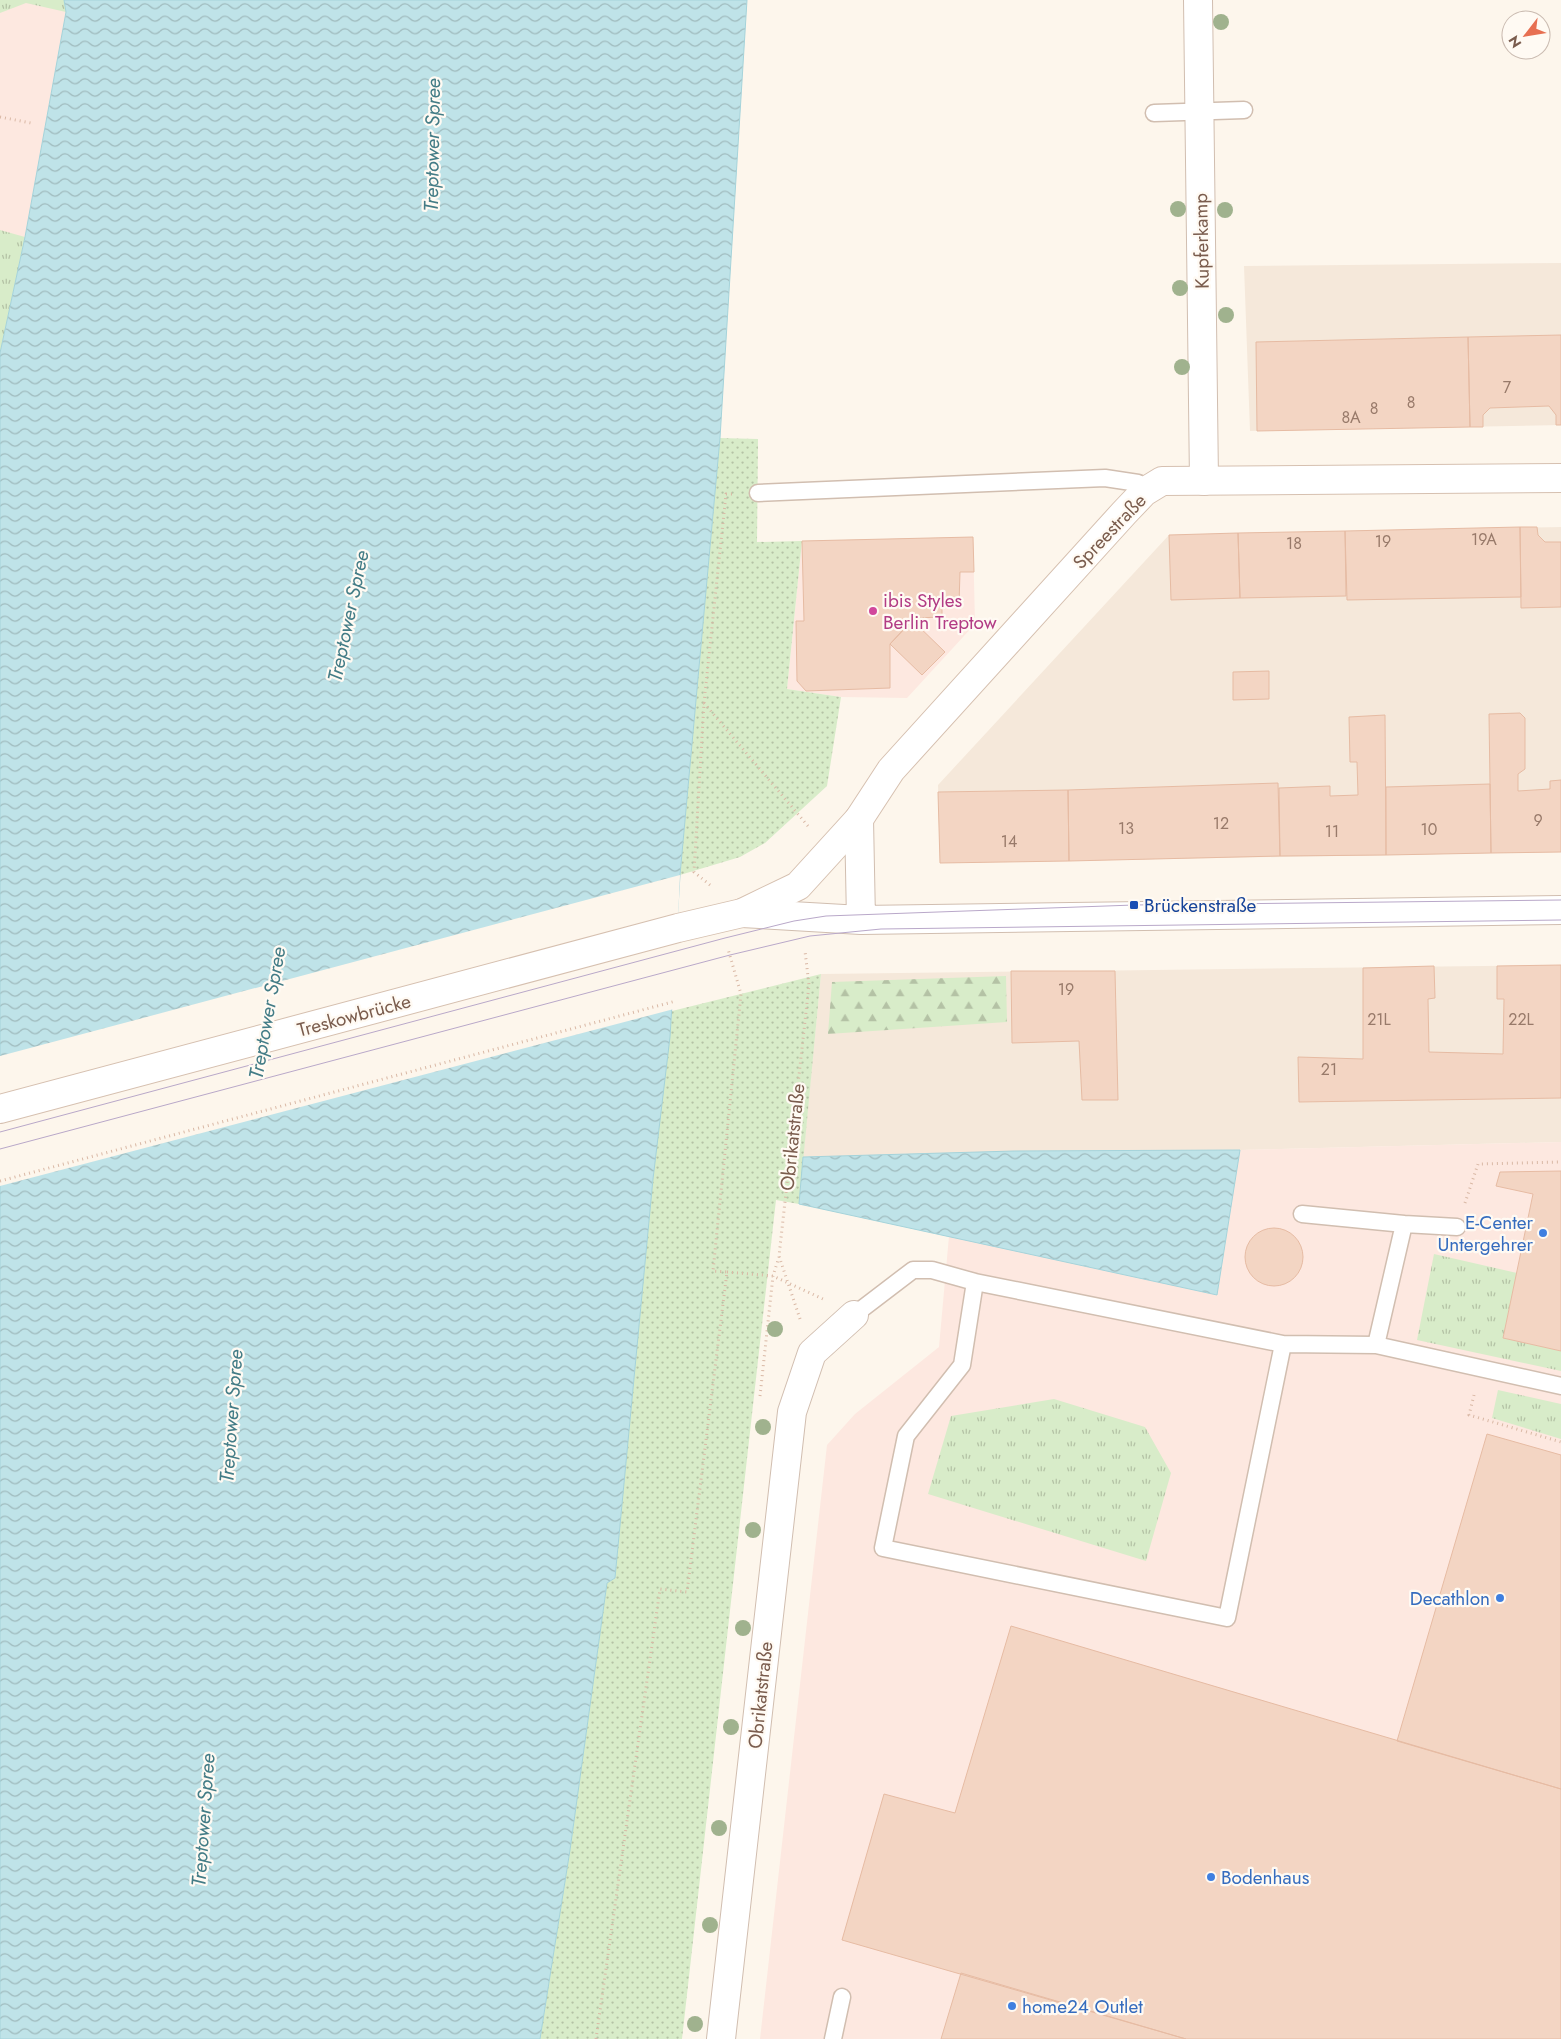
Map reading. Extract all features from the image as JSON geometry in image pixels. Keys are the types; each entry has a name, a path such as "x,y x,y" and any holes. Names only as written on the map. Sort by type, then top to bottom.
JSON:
{"street":[{"name":"Kupferkamp","path":"1198,0 1204,481"},
{"name":"Spreestraße","path":"678,928 730,916 798,886 859,819 891,770 1144,492 1162,481 1561,478"},
{"path":"859,819 861,920"},
{"path":"730,916 800,916 861,920 1561,910"},
{"name":"Treskowbrücke","path":"0,1109 678,928"},
{"name":"Obrikatstraße","path":"721,2039 792,1412 812,1353 854,1315"}],"lane":[{"path":"1154,113 1244,110"},
{"path":"758,493 1105,478 1138,483 1144,492"},
{"path":"1302,1214 1457,1227"},
{"path":"1376,1345 1404,1224"},
{"path":"854,1315 913,1270 932,1270 975,1282 1283,1344 1376,1345 1561,1386"},
{"path":"975,1282 962,1365 906,1436 883,1548 1228,1618 1283,1344"},
{"path":"833,2039 842,1997"}],"path":[{"path":"0,117 31,123"},
{"path":"710,885 694,872 704,703 726,494 758,493"},
{"path":"704,703 808,826"},
{"path":"730,916 742,994 713,1271 767,1274 787,1281 854,1315"},
{"name":"Obrikatstraße","path":"800,916 809,985 779,1256 812,1353"},
{"path":"0,1181 676,1000"},
{"path":"1457,1227 1478,1164 1561,1162"},
{"path":"596,2039 660,1589 687,1592 727,1272"},
{"path":"1481,1369 1469,1415 1561,1442"}],"shaded area":[{"path":"0,0 64,0 66,12 25,237 0,353"},
{"path":"1561,263 1561,425 1250,431 1244,266"},
{"path":"1561,527 1561,852 940,863 938,785 1169,535"},
{"name":"ibis Styles Berlin Treptow","path":"973,537 975,624 907,698 841,697 787,689 802,541"},
{"path":"1561,965 1561,1142 1240,1150 1014,1151 803,1157 821,974"},
{"path":"1561,1142 1561,2039 760,2039 827,1445 855,1414 939,1347 949,1236 1217,1295 1240,1150"}],"green space":[{"path":"0,0 64,0 66,12 26,3 0,13"},
{"path":"0,230 25,237 0,353"},
{"path":"720,438 758,439 757,542 802,541 787,689 841,697 827,786 765,843 740,857 680,875"},
{"path":"821,974 799,1204 776,1200 682,2039 540,2039 570,1850 607,1583 615,1578 653,1179 672,1011"},
{"path":"1006,976 1007,1022 828,1034 832,982"},
{"path":"1434,1254 1517,1273 1503,1338 1561,1351 1561,1371 1417,1340"},
{"path":"1498,1390 1561,1404 1561,1439 1492,1418"},
{"path":"1054,1399 1145,1427 1171,1473 1146,1561 928,1494 951,1416"}],"water":[{"name":"Treptower Spree","path":"64,0 747,0 720,438 680,875 670,1037 653,1179 615,1578 607,1583 570,1850 540,2039 0,2039 0,353 25,237 66,12"},
{"path":"1240,1150 1217,1295 799,1204 803,1157 1014,1151"}],"pier":[{"path":"680,875 674,1009 0,1186 0,1056"}],"building":[{"path":"1561,335 1561,425 1556,425 1556,415 1549,406 1490,408 1483,415 1483,427 1470,427 1468,337"},
{"path":"1468,337 1470,427 1257,431 1256,342"},
{"path":"1520,527 1537,527 1538,535 1545,542 1561,542 1561,607 1521,608"},
{"path":"1520,527 1521,597 1347,600 1345,531"},
{"path":"1345,531 1346,596 1240,598 1238,533"},
{"path":"1238,533 1240,598 1171,600 1169,535"},
{"name":"ibis Styles Berlin Treptow","path":"973,537 974,572 960,572 959,604 942,605 942,617 915,618 890,644 890,688 806,691 797,681 796,621 804,621 802,541"},
{"path":"912,620 945,652 922,675 890,644"},
{"path":"1269,671 1269,699 1233,700 1233,672"},
{"path":"1520,713 1525,718 1525,769 1518,774 1518,791 1550,789 1550,781 1561,780 1561,852 1491,853 1489,714"},
{"path":"1385,715 1386,855 1280,856 1279,788 1330,786 1330,796 1358,795 1357,762 1350,762 1349,717"},
{"path":"1278,783 1280,856 1069,861 1068,790"},
{"path":"1490,784 1491,853 1386,855 1386,787"},
{"path":"1068,790 1069,861 940,863 938,792"},
{"path":"1561,965 1561,1098 1299,1102 1298,1057 1363,1059 1363,968 1434,966 1435,998 1428,999 1429,1052 1503,1054 1504,999 1497,999 1497,966"},
{"path":"1011,971 1115,971 1118,1100 1082,1100 1079,1041 1012,1043"},
{"name":"E-Center Untergehrer","path":"1561,1171 1561,1351 1503,1338 1533,1194 1496,1186 1500,1172"},
{"path":"1274,1228 1285,1230 1298,1241 1303,1257 1301,1268 1290,1281 1274,1286 1263,1284 1250,1273 1245,1257 1247,1246 1258,1233"},
{"name":"Decathlon","path":"1487,1434 1561,1455 1561,1789 1397,1741"},
{"name":"Bodenhaus","path":"1011,1626 1561,1789 1561,2039 1186,2039 842,1940 884,1794 955,1813"},
{"name":"home24 Outlet","path":"961,1973 1186,2039 941,2039"}],"tram line":[{"path":"0,1132 725,938 794,921 826,916 1134,905 1561,900"},
{"path":"0,1149 730,955 810,936 881,929 1561,920"}],"place":[{"name":"ibis Styles Berlin Treptow","path":"873,611"},
{"name":"Brückenstraße","path":"1134,905"},
{"name":"E-Center Untergehrer","path":"1543,1233"},
{"name":"Decathlon","path":"1500,1598"},
{"name":"Bodenhaus","path":"1211,1877"},
{"name":"home24 Outlet","path":"1012,2006"}]}
